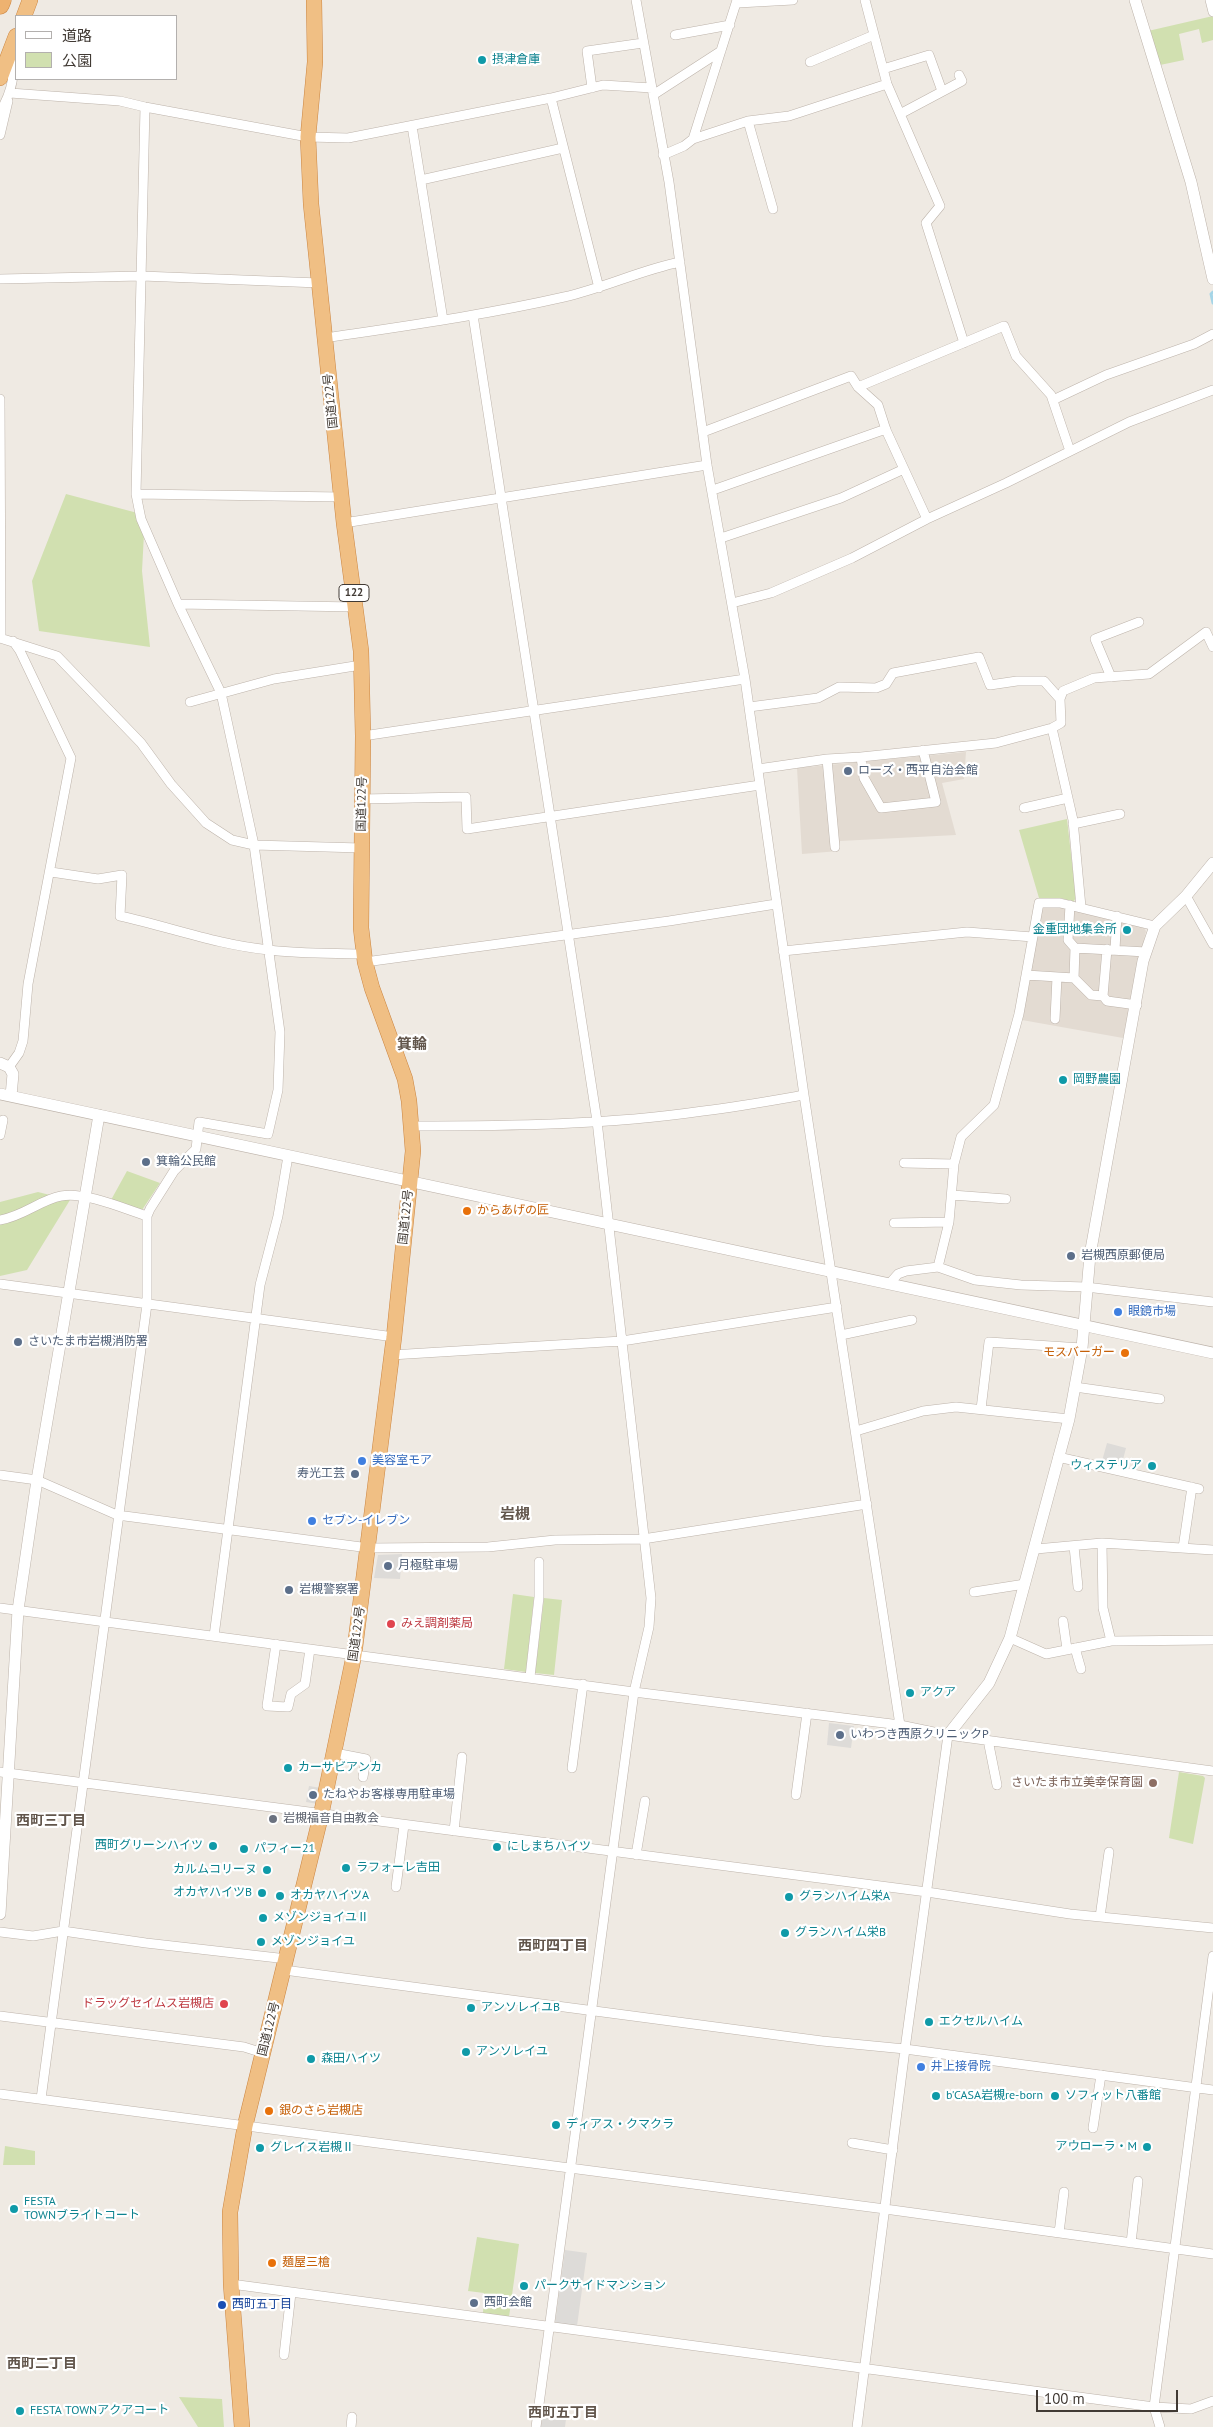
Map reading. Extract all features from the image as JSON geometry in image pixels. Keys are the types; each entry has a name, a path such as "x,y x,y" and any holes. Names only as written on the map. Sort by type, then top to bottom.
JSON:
{"highway":[{"path":"0,5 2,0"},
{"path":"24,15 30,0"},
{"name":"国道122号","path":"242,2427 231,2284 230,2212 245,2126 321,1815 354,1655 369,1548 394,1337 413,1151 412,1126 405,1079 380,1011 365,958 361,928 363,736 361,665 357,607 344,523 319,283 308,137 315,62 314,0"},
{"path":"0,78 15,39"}],"street":[{"path":"636,0 669,182 707,465 745,679 804,1095 900,1725"},
{"path":"693,139 737,1 793,0"},
{"path":"865,0 887,84 940,206 926,223 964,343"},
{"path":"1135,0 1191,182 1210,257 1213,279"},
{"path":"1210,0 1213,12"},
{"path":"675,36 730,25"},
{"path":"810,62 874,35"},
{"path":"592,88 587,51 644,42"},
{"path":"9,97 120,101 145,108 308,137 348,138 551,98 603,85 652,92 721,51"},
{"path":"883,69 929,55 942,91"},
{"path":"0,135 14,65 9,56"},
{"path":"900,114 962,81 959,75"},
{"path":"663,155 684,146 693,139 748,121 789,116 887,84"},
{"path":"0,112 9,97"},
{"path":"551,98 599,288"},
{"path":"41,2099 62,1931 84,1783 117,1514 147,1304 148,1216 150,1209 174,1171 196,1148 199,1122 268,1134 278,1090 280,1032 254,845 221,693 178,604 141,519 136,494 145,108"},
{"path":"748,121 773,209"},
{"path":"412,126 443,320"},
{"path":"421,180 564,148"},
{"path":"325,338 474,315 599,288 660,266 680,262"},
{"path":"0,279 142,276 319,283"},
{"path":"474,315 597,1121 651,1598 649,1627 634,1692 536,2427"},
{"path":"858,387 1004,326 1016,356 1051,395 1070,451"},
{"path":"1053,400 1106,375 1194,344 1213,334"},
{"path":"703,432 851,376 858,387 878,405 886,429 926,519"},
{"path":"732,603 771,593 860,554 926,519 1006,483 1129,422 1213,390"},
{"path":"0,399 0,638 57,656 141,743 171,784 206,824 232,840 254,845 361,848"},
{"path":"712,490 886,429"},
{"path":"344,523 707,465"},
{"path":"721,538 841,498 904,469"},
{"path":"136,494 342,497"},
{"path":"178,604 357,607"},
{"path":"1111,677 1095,639 1139,622"},
{"path":"758,769 827,759 996,742 1052,728 1061,723 1060,699 1063,691 1094,678 1148,674 1206,632 1213,647"},
{"path":"13,642 20,651 71,758 51,872 28,984 23,1041 15,1060 4,1065 13,1074 4,1096 831,1270 1213,1353"},
{"path":"749,707 818,698 838,687 876,688 886,684 893,673 979,657 990,685 1017,681 1044,681 1060,699"},
{"path":"190,702 274,679 361,665"},
{"path":"363,736 745,679"},
{"path":"1052,728 1073,824 1081,907"},
{"path":"861,757 864,778 881,808 936,802 923,750"},
{"path":"827,759 835,847"},
{"path":"361,799 466,797 467,829 760,785"},
{"path":"1024,808 1068,798"},
{"path":"1073,824 1120,814"},
{"path":"857,2427 905,2049 948,1735 989,1682 1010,1638 1036,1549 1069,1419 1082,1348 1090,1255 1146,952 1155,926 1186,896 1213,863"},
{"path":"51,872 98,878 122,875 120,916 174,929 192,936 268,950 365,958 569,934 776,904"},
{"path":"1186,896 1213,944"},
{"path":"938,1267 949,1222 954,1164 962,1137 994,1105 1019,1014 1039,902 1081,907 1155,926"},
{"path":"1070,905 1068,940 1075,948 1074,978"},
{"path":"1103,996 1117,916"},
{"path":"783,951 967,932 1033,937"},
{"path":"1075,948 1146,952"},
{"path":"1026,975 1074,978 1091,995 1103,996 1108,1001 1137,1005"},
{"path":"1055,1019 1057,977"},
{"path":"412,1126 503,1126 597,1121 702,1112 804,1095"},
{"path":"0,1914 4,1772 18,1610 37,1480 99,1115"},
{"path":"0,1135 3,1120"},
{"path":"214,1636 260,1285 278,1216 288,1156"},
{"path":"904,1163 954,1164"},
{"path":"0,1220 28,1212 62,1195 86,1197 148,1216"},
{"path":"952,1195 1006,1199"},
{"path":"894,1223 949,1222"},
{"path":"890,1283 898,1274 906,1271 938,1267 975,1280 1021,1285 1086,1287 1213,1302"},
{"path":"0,1284 257,1317 394,1337"},
{"path":"391,1355 622,1341 837,1307"},
{"path":"841,1335 912,1320"},
{"path":"982,1409 989,1342 1082,1348"},
{"path":"1075,1387 1160,1399"},
{"path":"856,1431 922,1411 956,1407 1069,1419"},
{"path":"1058,1457 1195,1488 1183,1548"},
{"path":"0,1475 37,1480 117,1514 369,1548 488,1547 555,1540 643,1539 867,1504"},
{"path":"1036,1549 1102,1543 1213,1550"},
{"path":"1102,1543 1103,1608 1111,1641"},
{"path":"1074,1546 1078,1587"},
{"path":"530,1677 539,1597 539,1562"},
{"path":"974,1592 1025,1584"},
{"path":"0,1608 634,1692 900,1725 948,1735 1213,1771"},
{"path":"1063,1621 1080,1669"},
{"path":"1010,1638 1046,1654 1111,1641 1213,1640"},
{"path":"276,1644 267,1706 288,1707 291,1694 305,1684 310,1649"},
{"path":"572,1768 583,1684"},
{"path":"796,1795 807,1713"},
{"path":"988,1740 997,1786"},
{"path":"335,1753 366,1759 363,1777"},
{"path":"454,1831 462,1757"},
{"path":"4,1772 321,1815 613,1850 636,1855 928,1892 1100,1917 1213,1928"},
{"path":"636,1855 644,1802"},
{"path":"396,1887 404,1825"},
{"path":"1100,1917 1109,1852"},
{"path":"0,1932 34,1936 62,1931 592,2010 1213,2090"},
{"path":"1160,2427 1154,2407 1173,2249 1213,1956"},
{"path":"0,2016 244,2047 263,2053"},
{"path":"1093,2128 1101,2075"},
{"path":"0,2094 885,2209 1213,2254"},
{"path":"852,2143 893,2150"},
{"path":"1131,2243 1138,2181"},
{"path":"1059,2233 1064,2192"},
{"path":"231,2284 1154,2407 1192,2409 1213,2401"},
{"path":"284,2355 291,2293"},
{"path":"351,2427 352,2417"}],"shaded area":[{"path":"966,752 964,779 942,783 956,835 840,841 839,851 802,854 797,768"},
{"path":"1046,906 1066,907 1143,927 1146,931 1123,1038 1022,1020 1041,910"},
{"path":"1107,1443 1126,1448 1121,1467 1102,1461"},
{"name":"月極駐車場","path":"402,1554 400,1579 374,1578 378,1555"},
{"name":"いわつき西原クリニックP","path":"829,1723 854,1726 851,1748 827,1745"},
{"name":"たねやお客様専用駐車場","path":"309,1786 321,1788 318,1804 306,1802"},
{"path":"565,2250 587,2253 577,2326 555,2323"},
{"path":"543,2407 567,2411 565,2427 541,2427"}],"green space":[{"path":"1213,16 1213,40 1202,43 1199,29 1179,34 1184,60 1160,65 1148,31"},
{"path":"66,494 145,515 142,571 150,647 39,631 32,581"},
{"path":"1067,819 1076,898 1073,902 1061,898 1039,898 1019,830"},
{"path":"127,1171 160,1183 142,1210 111,1200"},
{"path":"38,1192 70,1200 27,1270 0,1276 0,1202"},
{"path":"513,1594 534,1597 526,1672 504,1669"},
{"path":"544,1598 562,1600 554,1675 535,1673"},
{"path":"1179,1772 1205,1778 1193,1844 1169,1838"},
{"path":"5,2146 35,2151 35,2165 3,2165"},
{"path":"477,2237 519,2244 509,2317 483,2313 484,2293 468,2291"},
{"path":"179,2397 222,2399 224,2427 198,2427"}],"waterway":[{"path":"1213,292 1211,294 1213,303"}],"place":[{"name":"摂津倉庫","path":"482,60"},
{"name":"ローズ・西平自治会館","path":"848,771"},
{"name":"金重団地集会所","path":"1127,930"},
{"name":"岡野農園","path":"1063,1080"},
{"name":"箕輪公民館","path":"146,1162"},
{"name":"からあげの匠","path":"467,1211"},
{"name":"岩槻西原郵便局","path":"1071,1256"},
{"name":"眼鏡市場","path":"1118,1312"},
{"name":"さいたま市岩槻消防署","path":"18,1342"},
{"name":"モスバーガー","path":"1125,1353"},
{"name":"美容室モア","path":"362,1461"},
{"name":"ウィステリア","path":"1152,1466"},
{"name":"寿光工芸","path":"355,1474"},
{"name":"セブン-イレブン","path":"312,1521"},
{"name":"月極駐車場","path":"388,1566"},
{"name":"岩槻警察署","path":"289,1590"},
{"name":"みえ調剤薬局","path":"391,1624"},
{"name":"アクア","path":"910,1693"},
{"name":"いわつき西原クリニックP","path":"840,1735"},
{"name":"カーサビアンカ","path":"288,1768"},
{"name":"さいたま市立美幸保育園","path":"1153,1783"},
{"name":"たねやお客様専用駐車場","path":"313,1795"},
{"name":"岩槻福音自由教会","path":"273,1819"},
{"name":"西町グリーンハイツ","path":"213,1846"},
{"name":"にしまちハイツ","path":"497,1847"},
{"name":"パフィー21","path":"244,1849"},
{"name":"ラフォーレ吉田","path":"346,1868"},
{"name":"カルムコリーヌ","path":"267,1870"},
{"name":"オカヤハイツB","path":"262,1893"},
{"name":"オカヤハイツA","path":"280,1896"},
{"name":"グランハイム栄A","path":"789,1897"},
{"name":"メゾンジョイユⅡ","path":"263,1918"},
{"name":"グランハイム栄B","path":"785,1933"},
{"name":"メゾンジョイユ","path":"261,1942"},
{"name":"ドラッグセイムス岩槻店","path":"224,2004"},
{"name":"アンソレイユB","path":"471,2008"},
{"name":"エクセルハイム","path":"929,2022"},
{"name":"アンソレイユ","path":"466,2052"},
{"name":"森田ハイツ","path":"311,2059"},
{"name":"井上接骨院","path":"921,2067"},
{"name":"b'CASA岩槻re-born","path":"936,2096"},
{"name":"ソフィット八番館","path":"1055,2096"},
{"name":"銀のさら岩槻店","path":"269,2111"},
{"name":"ディアス・クマクラ","path":"556,2125"},
{"name":"アウローラ・M","path":"1147,2147"},
{"name":"グレイス岩槻Ⅱ","path":"260,2148"},
{"name":"FESTA TOWNブライトコート","path":"14,2209"},
{"name":"麺屋三槍","path":"272,2263"},
{"name":"パークサイドマンション","path":"524,2286"},
{"name":"西町会館","path":"474,2303"},
{"name":"西町五丁目","path":"222,2305"},
{"name":"FESTA TOWNアクアコート","path":"20,2411"}],"district":[{"name":"箕輪","path":"412,1045"},
{"name":"岩槻","path":"515,1515"},
{"name":"西町三丁目","path":"51,1821"},
{"name":"西町四丁目","path":"553,1946"},
{"name":"西町二丁目","path":"42,2364"},
{"name":"西町五丁目","path":"563,2413"}]}
